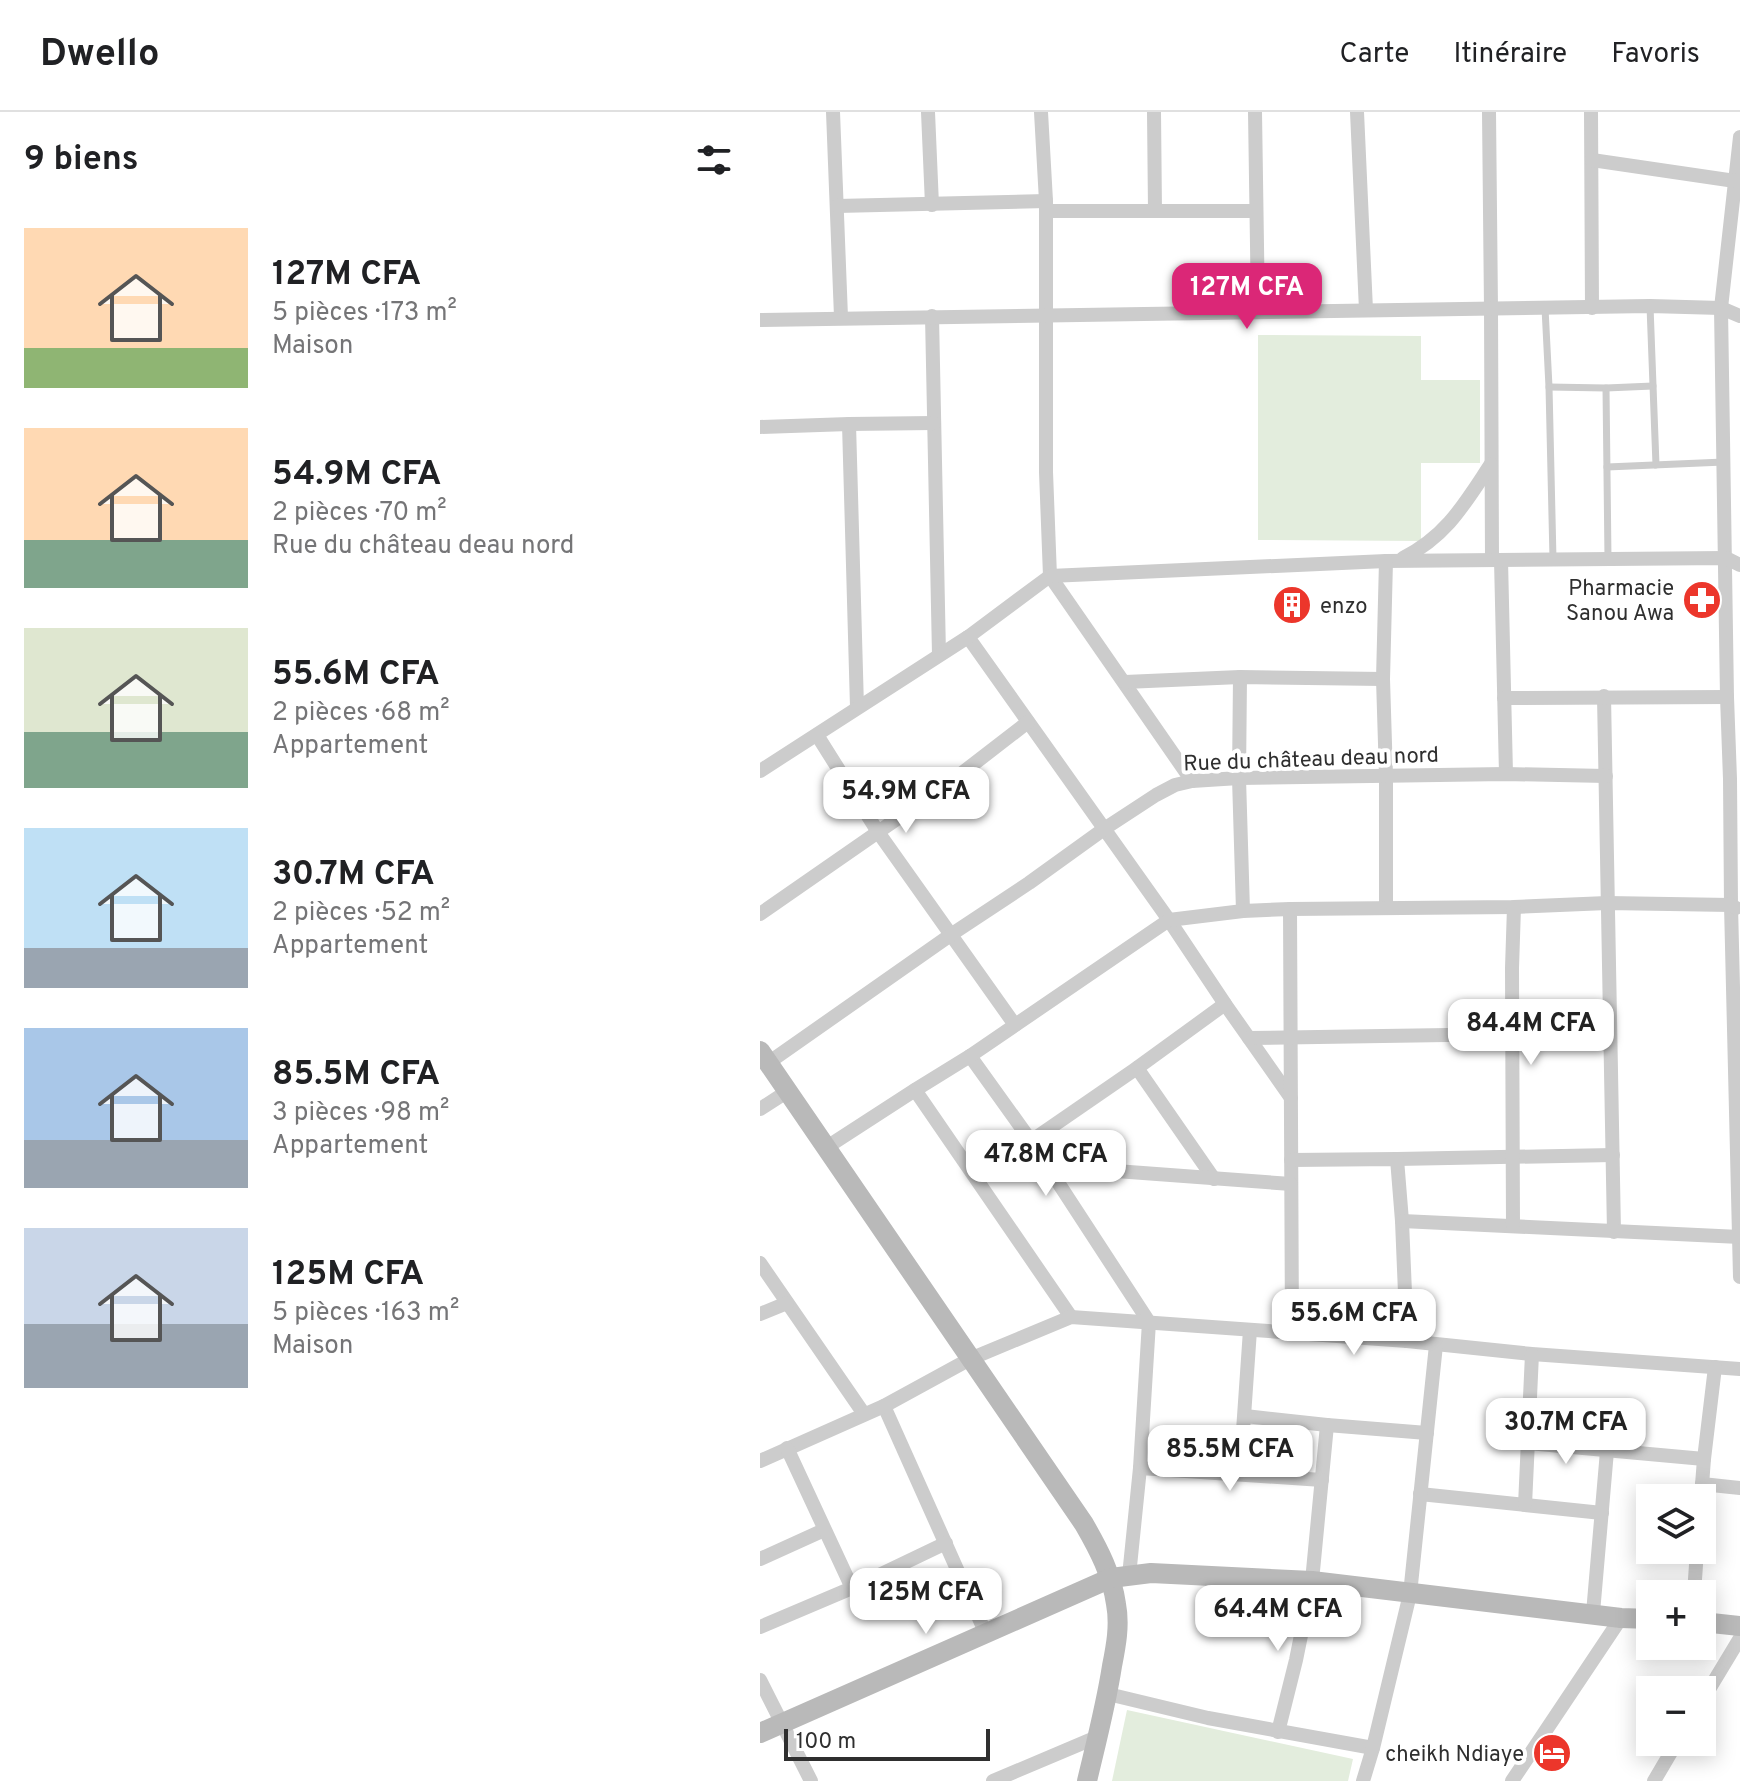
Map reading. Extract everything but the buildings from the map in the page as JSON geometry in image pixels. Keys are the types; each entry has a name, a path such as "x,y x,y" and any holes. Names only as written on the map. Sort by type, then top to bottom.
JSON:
{"main road":[{"path":"764,1057 1120,1577 1118,1634 1108,1694 1087,1781"},
{"path":"760,1733 1120,1577 1151,1573 1312,1581 1636,1619"},
{"path":"1716,1623 1740,1626"}],"street":[{"path":"833,112 841,317"},
{"path":"928,112 932,205"},
{"path":"1041,112 1046,206 1046,472 1050,576 1192,781"},
{"path":"1154,112 1155,211"},
{"path":"1255,112 1258,312"},
{"path":"1357,112 1366,310"},
{"path":"1489,112 1492,464 1506,774"},
{"path":"1591,112 1592,308"},
{"path":"1740,137 1721,308 1727,697 1735,782 1740,1277"},
{"path":"1592,160 1735,181"},
{"path":"837,206 1046,206 1155,211 1256,211"},
{"path":"760,320 1650,306 1721,308 1740,316"},
{"path":"932,316 939,655"},
{"path":"760,427 934,423"},
{"path":"849,424 857,707"},
{"path":"1724,428 1740,437"},
{"path":"1391,561 1418,550 1436,538 1461,510 1492,464"},
{"path":"760,771 968,637 1050,576 1391,561 1726,558 1740,565"},
{"path":"1386,908 1383,679 1391,561"},
{"path":"968,637 1291,1098"},
{"path":"1125,682 1240,677 1383,679"},
{"path":"1240,677 1243,911"},
{"path":"1604,696 1614,1232"},
{"path":"1504,698 1727,697"},
{"path":"760,914 953,780 1028,722"},
{"path":"817,735 878,832 1015,1025"},
{"name":"Rue du château deau nord","path":"764,1057 1029,883 1104,829 1175,785 1239,778 1506,774 1606,776"},
{"path":"827,1147 970,1056 1169,920 1290,909 1607,903 1735,908"},
{"path":"1513,1226 1514,907"},
{"path":"1290,909 1292,1333"},
{"path":"1031,1141 1225,1004"},
{"path":"1249,1038 1512,1034"},
{"path":"970,1056 1048,1166 1149,1322 1140,1468 1120,1577"},
{"path":"1137,1068 1214,1179"},
{"path":"915,1090 1071,1317"},
{"path":"760,1109 788,1091"},
{"path":"1291,1160 1613,1155"},
{"path":"1397,1159 1407,1341"},
{"path":"1048,1166 1291,1184"},
{"path":"1402,1221 1740,1237"},
{"path":"760,1263 864,1414"},
{"path":"760,1314 787,1303"},
{"path":"760,1461 884,1406 970,1359 1071,1317 1740,1369"},
{"path":"1240,1474 1250,1330"},
{"path":"1363,1781 1410,1594 1436,1345"},
{"path":"1525,1505 1532,1354"},
{"path":"1702,1484 1715,1367"},
{"path":"884,1406 986,1634"},
{"path":"1245,1416 1427,1433"},
{"path":"1278,1732 1312,1581 1327,1425"},
{"path":"1528,1443 1704,1459"},
{"path":"787,1448 852,1588"},
{"path":"1593,1613 1607,1451"},
{"path":"1140,1468 1322,1480"},
{"path":"1716,1490 1740,1488"},
{"path":"1420,1494 1602,1513"},
{"path":"760,1559 824,1530"},
{"path":"760,1627 946,1543"},
{"path":"1512,1781 1621,1618"},
{"path":"1716,1678 1740,1638"},
{"path":"760,1680 811,1781"},
{"path":"1108,1694 1208,1718 1373,1748"},
{"path":"993,1781 1018,1775 1097,1737"},
{"path":"1654,1781 1669,1756"}],"lane":[{"path":"1650,306 1656,465"},
{"path":"1545,308 1553,559"},
{"path":"1549,387 1653,386"},
{"path":"1606,388 1608,559"},
{"path":"1607,467 1724,462"}],"green space":[{"path":"1258,335 1421,336 1421,380 1480,380 1480,463 1421,463 1421,541 1258,540"},
{"path":"1127,1710 1353,1759 1348,1781 1112,1781"}],"place":[{"name":"Pharmacie Sanou Awa","path":"1702,600"},
{"name":"enzo","path":"1292,605"},
{"name":"cheikh Ndiaye","path":"1552,1753"}]}
